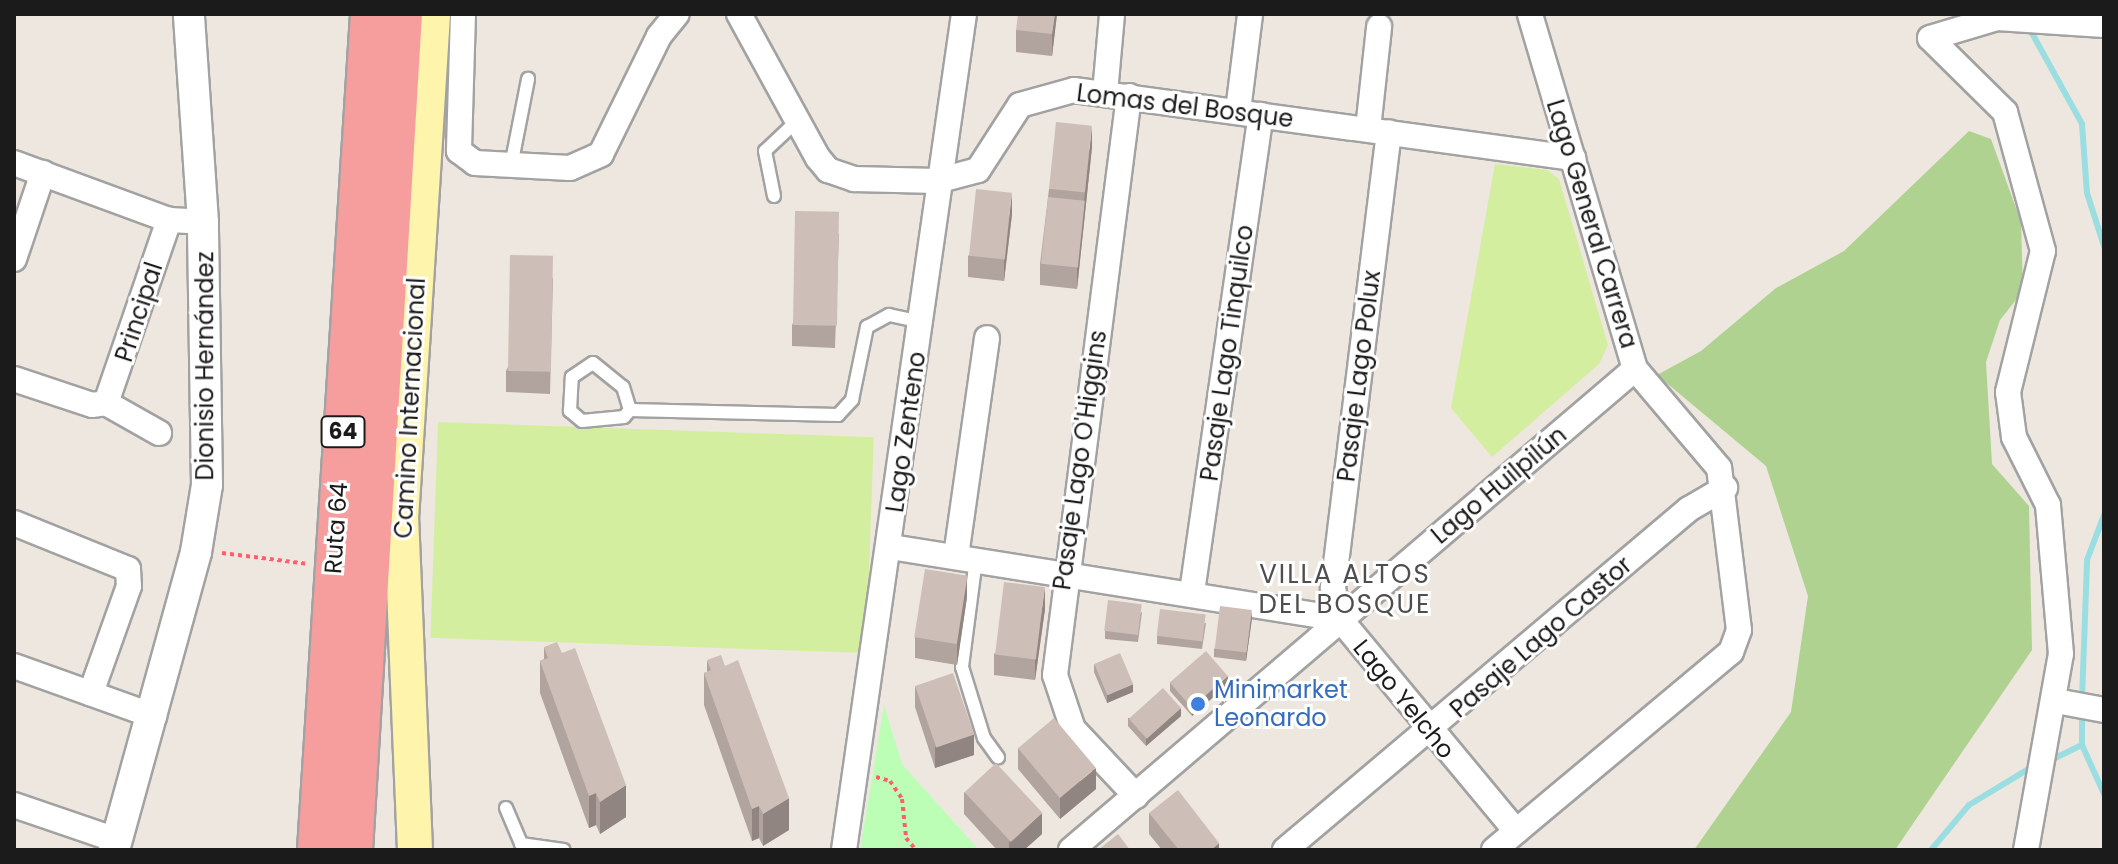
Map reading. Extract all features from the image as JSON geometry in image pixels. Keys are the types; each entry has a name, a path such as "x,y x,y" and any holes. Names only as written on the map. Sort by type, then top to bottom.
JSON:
{"highway":[{"name":"Ruta 64","path":"318,850 371,14"},
{"name":"Ruta 64","path":"352,850 402,14"}],"main road":[{"name":"Camino Internacional","path":"415,850 401,519 433,14"}],"street":[{"name":"Dionisio Hernández","path":"115,845 154,716 196,552 210,430 203,222 189,14"},
{"path":"463,14 458,136 465,159 511,166 577,167 601,154 659,36 677,14"},
{"name":"Lomas del Bosque","path":"739,14 818,158 839,176 937,181 984,165 1012,114 1035,95 1117,95 1573,158"},
{"name":"Lago Zenteno","path":"844,850 891,547 937,181 964,14"},
{"name":"Pasaje Lago O'Higgins","path":"1112,14 1117,95 1065,574 1059,701 1084,744 1136,796"},
{"name":"Pasaje Lago Tinquilco","path":"1192,592 1250,113 1250,14"},
{"name":"Lago General Carrera","path":"1494,850 1731,652 1739,607 1725,488 1708,453 1635,369 1530,14"},
{"path":"2026,850 2056,701 2061,654 2048,505 2014,437 2008,392 2043,251 2005,112 1930,38 1997,18 2104,25"},
{"name":"Pasaje Lago Polux","path":"1340,619 1333,588 1378,131 1379,27"},
{"path":"14,163 169,220 203,222"},
{"path":"14,259 43,173"},
{"name":"Principal","path":"106,403 169,220"},
{"path":"966,558 987,338"},
{"name":"Lago Huilpilún","path":"1071,850 1635,369"},
{"path":"14,379 106,403 159,433"},
{"name":"Pasaje Lago Castor","path":"1285,850 1430,733 1689,509 1725,488"},
{"path":"14,523 128,569 129,586 91,693"},
{"name":"Lago Yelcho","path":"891,547 1192,592 1340,619 1430,733 1516,831"},
{"path":"14,666 154,716"},
{"path":"2056,701 2104,710"},
{"path":"14,805 115,845"}],"lane":[{"path":"511,166 528,79"},
{"path":"774,196 765,151 798,120"},
{"path":"630,410 623,387 604,366 576,369 574,418 615,420 630,410 838,415 852,400 867,327 889,315 921,322"},
{"path":"966,558 962,667 984,738 998,757"},
{"path":"506,808 521,844 564,850"}],"path":[{"path":"196,552 334,568"},
{"path":"854,772 890,781 916,850"}],"green space":[{"path":"1969,131 1991,139 2021,222 2023,291 2000,320 1986,362 1992,464 2029,506 2032,650 1895,850 1694,850 1791,712 1808,596 1766,466 1657,375 1701,351 1776,288 1844,251"},
{"path":"1495,164 1547,170 1559,179 1608,345 1599,364 1492,457 1451,408"},
{"path":"438,422 874,437 866,653 430,638"},
{"path":"884,705 902,764 979,850 860,850"}],"building":[{"path":"1018,14 1055,14 1052,34 1016,30"},
{"path":"1056,122 1092,126 1085,192 1049,189"},
{"path":"976,189 1012,193 1005,259 969,256"},
{"path":"1048,197 1085,201 1078,268 1041,264"},
{"path":"795,211 839,212 837,326 793,325"},
{"path":"510,255 553,256 551,372 508,371"},
{"path":"925,569 967,576 957,644 914,637"},
{"path":"1004,582 1045,587 1036,659 995,654"},
{"path":"1108,600 1142,604 1138,635 1104,631"},
{"path":"1220,606 1252,610 1247,653 1215,649"},
{"path":"1160,609 1206,615 1202,641 1157,636"},
{"path":"557,642 562,653 575,648 626,785 600,802 596,793 589,796 540,661 548,658 544,647"},
{"path":"1206,651 1228,676 1191,707 1170,682"},
{"path":"1120,653 1133,684 1108,695 1094,664"},
{"path":"721,655 725,666 738,660 789,798 763,814 759,806 752,809 704,673 711,670 707,660"},
{"path":"953,673 974,734 936,747 915,686"},
{"path":"1163,688 1181,708 1147,739 1129,719"},
{"path":"1054,718 1096,768 1060,798 1018,748"},
{"path":"996,763 1042,813 1011,842 965,792"},
{"path":"1178,790 1219,843 1211,850 1179,850 1149,813"},
{"path":"1118,834 1130,850 1098,850"}],"waterway":[{"path":"2028,26 2082,124 2087,193 2104,246"},
{"path":"2082,699 2087,560 2104,515"},
{"path":"2082,710 2082,745 2104,794"},
{"path":"2049,761 2082,745"},
{"path":"1931,850 1969,805 2035,765"}],"place":[{"name":"Minimarket Leonardo","path":"1198,704"}],"district":[{"name":"VILLA ALTOS DEL BOSQUE","path":"1345,590"}]}
